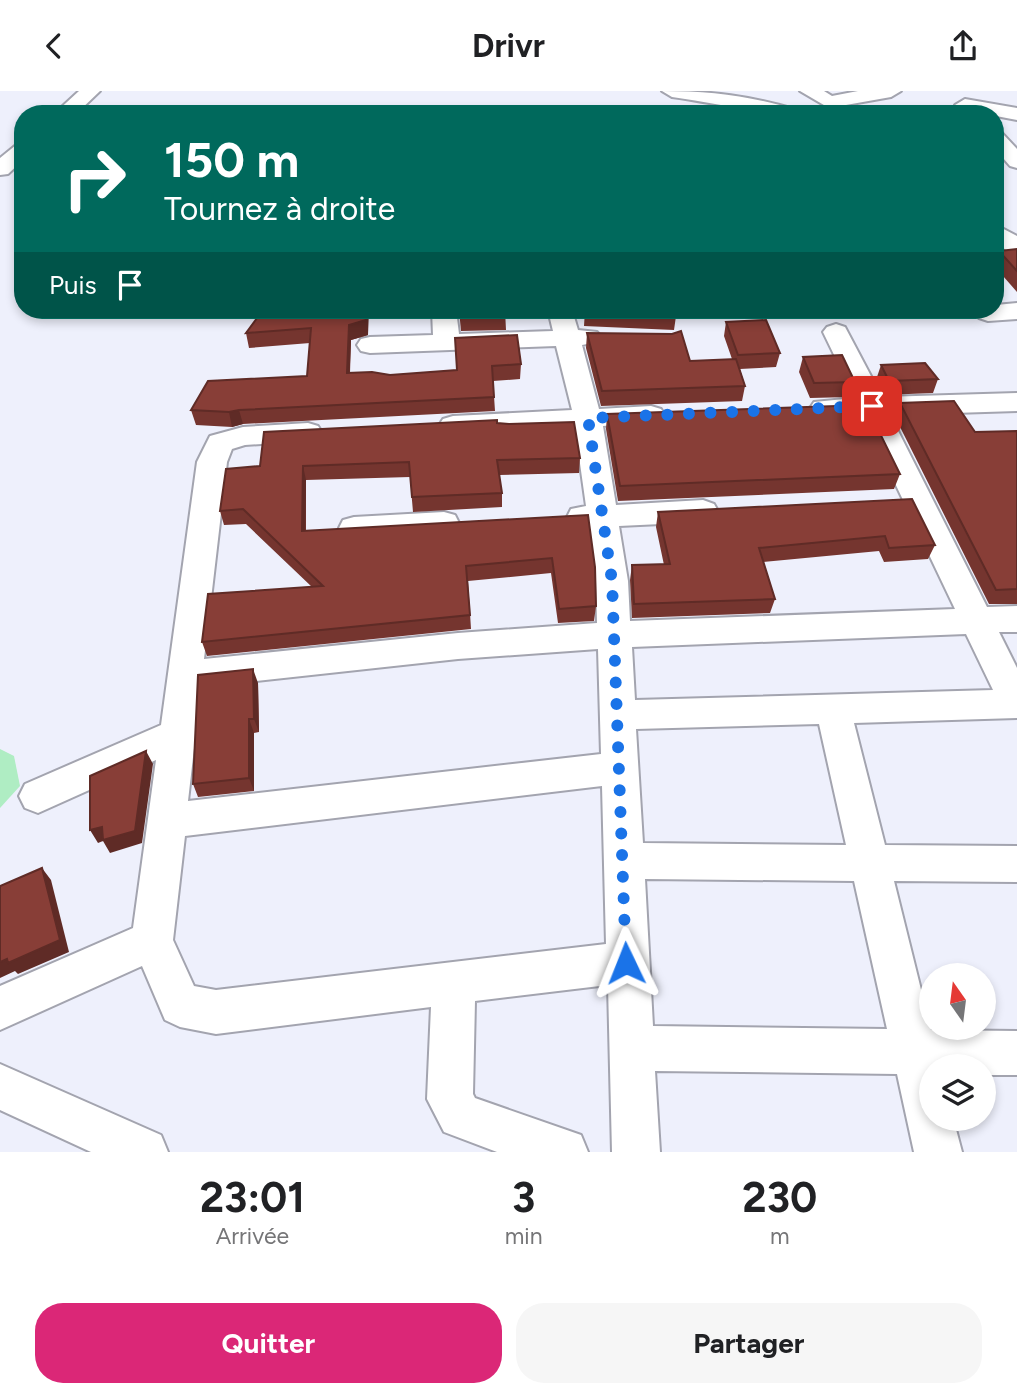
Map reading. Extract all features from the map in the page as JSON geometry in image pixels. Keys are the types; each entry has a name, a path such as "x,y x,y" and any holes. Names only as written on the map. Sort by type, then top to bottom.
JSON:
{"street":[{"path":"74,105 90,91"},
{"path":"672,91 763,105"},
{"path":"810,91 829,103 891,91"},
{"path":"949,91 964,105"},
{"path":"1004,147 1017,162"},
{"path":"0,169 14,157"},
{"path":"445,319 447,344"},
{"path":"564,324 588,418 612,581 636,1152"},
{"path":"370,345 447,344 564,324 609,337"},
{"path":"618,715 1017,703 977,621 905,501 872,406 836,332"},
{"path":"805,409 1016,404"},
{"path":"431,426 683,414"},
{"path":"337,431 243,436 220,443 212,461 152,940 180,1005 216,1012 626,963"},
{"path":"547,518 726,510"},
{"path":"354,528 478,522"},
{"path":"185,675 458,646 615,635 1017,618"},
{"path":"833,709 938,1152"},
{"path":"38,796 177,734"},
{"path":"167,821 619,768"},
{"path":"622,861 1017,864"},
{"path":"0,1008 152,940"},
{"path":"454,983 450,1099 460,1116 564,1152"},
{"path":"631,1048 1017,1053"},
{"path":"0,1087 144,1152"}],"green space":[{"path":"0,749 14,756 20,786 0,808"}],"building":[{"path":"1017,249 1017,271 1004,257 1004,250"},
{"path":"256,319 366,319 349,325 347,373 372,372 390,375 457,370 455,338 517,335 521,364 492,366 494,397 229,412 191,410 208,381 307,376 311,328 246,333"},
{"path":"766,320 780,353 738,355 726,322"},
{"path":"681,331 690,361 736,359 745,386 602,391 587,333 672,334"},
{"path":"842,355 855,382 814,383 803,357"},
{"path":"925,363 938,379 889,381 881,365"},
{"path":"954,401 975,432 1017,431 1017,589 996,590 900,403"},
{"path":"866,405 900,474 620,486 607,414"},
{"path":"497,420 497,423 509,424 574,422 580,458 497,460 502,493 412,497 409,462 303,466 302,531 588,515 595,567 596,606 559,609 552,558 466,566 470,615 202,642 208,594 323,586 243,509 220,511 226,469 260,466 264,432"},
{"path":"912,499 935,545 889,548 885,536 759,548 775,599 634,604 632,565 670,564 658,512"},
{"path":"253,669 254,719 249,719 249,778 193,784 198,675"},
{"path":"146,751 135,831 103,840 102,827 90,830 90,776"},
{"path":"42,868 60,940 8,963 7,959 0,962 0,886"}],"route":[{"path":"626,963 612,581 588,418 872,406"}]}
